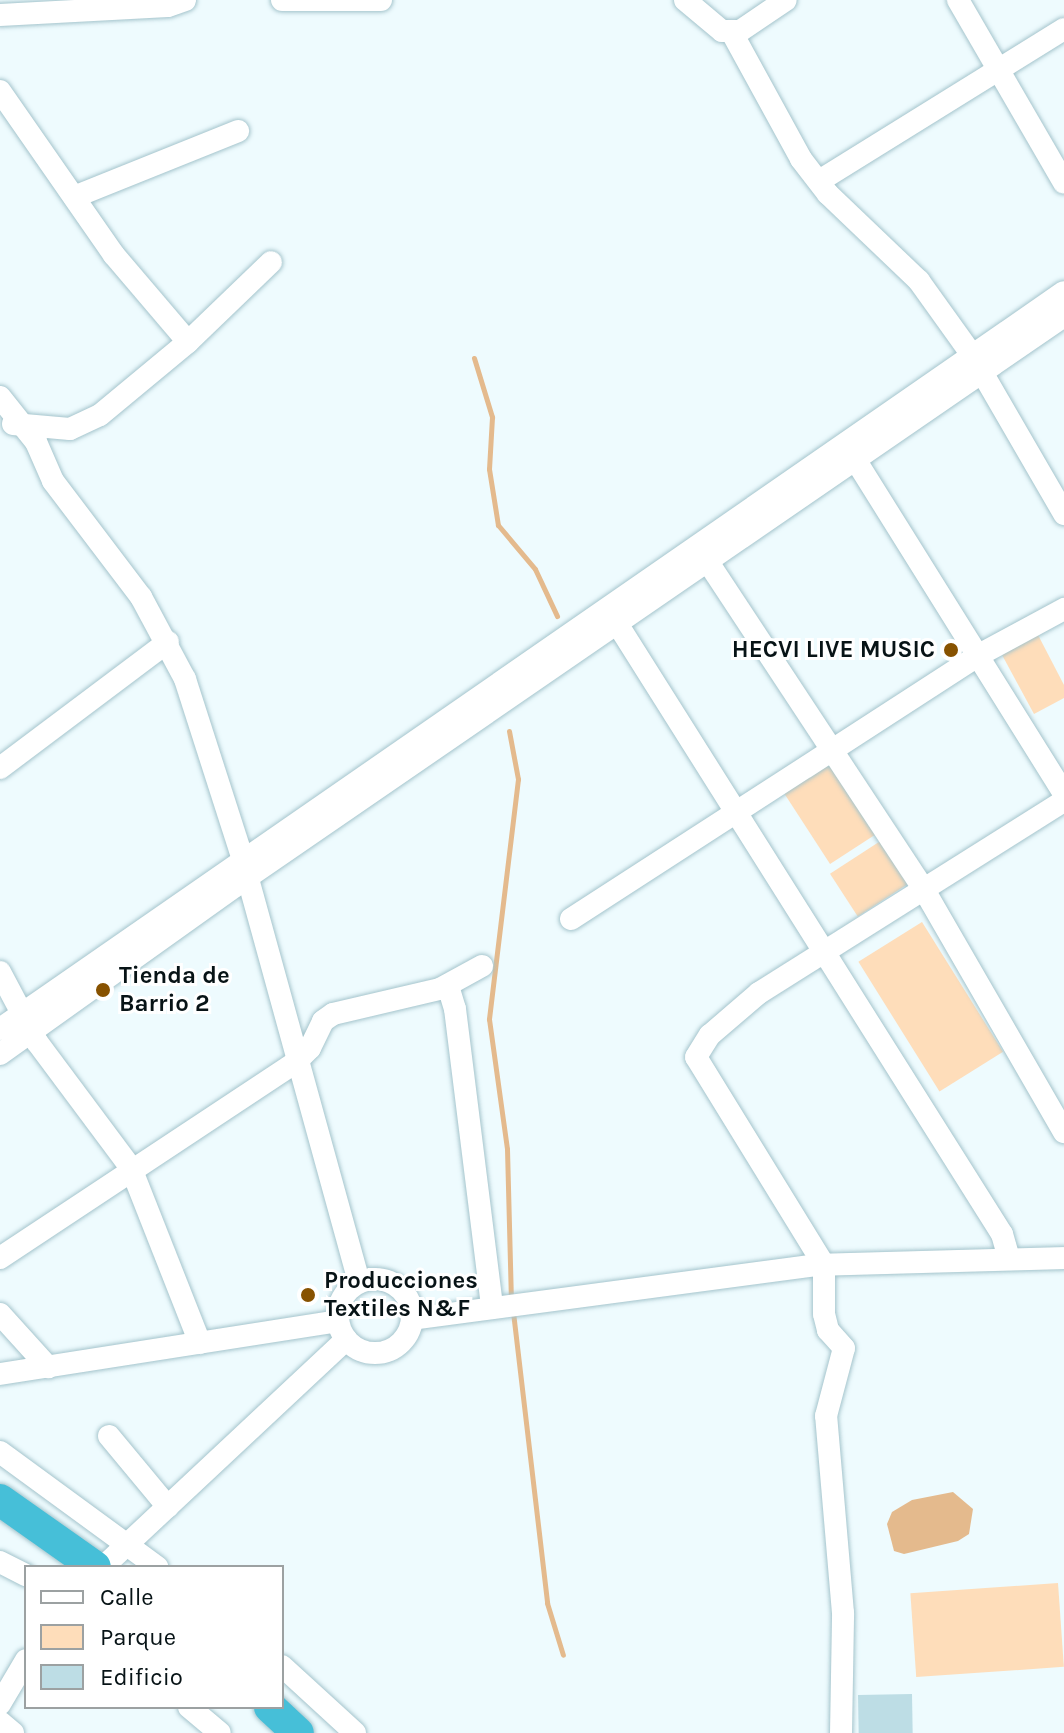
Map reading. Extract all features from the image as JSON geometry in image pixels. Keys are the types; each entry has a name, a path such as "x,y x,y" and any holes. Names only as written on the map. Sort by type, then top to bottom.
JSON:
{"highway":[{"path":"0,1500 92,1565"},
{"path":"272,1709 298,1733"}],"street":[{"path":"0,15 168,6 185,0"},
{"path":"282,0 381,0"},
{"path":"685,0 702,18 731,31 740,31 786,0"},
{"path":"958,0 1064,183"},
{"path":"819,181 999,73 1064,29"},
{"path":"731,31 819,181 919,281 977,364 1064,514"},
{"path":"0,91 114,255 188,342"},
{"path":"74,197 238,131"},
{"path":"10,423 70,429 86,423 188,342 271,262"},
{"path":"0,1054 28,1021 245,867 977,364 1064,292"},
{"path":"977,364 1064,316"},
{"path":"0,397 10,423 36,442 53,481 168,642 245,867 295,1063 359,1282"},
{"path":"850,452 1064,794"},
{"path":"245,867 618,625 702,554"},
{"path":"702,554 829,751 923,888 1064,1132"},
{"path":"571,919 979,655 1064,609"},
{"path":"618,625 734,811 826,950 1002,1234 1009,1259"},
{"path":"0,768 168,642"},
{"path":"841,1733 843,1613 826,1416 845,1358 824,1314 824,1265 696,1057 710,1035 759,993 1064,801"},
{"path":"0,1258 131,1168 295,1063 310,1048 323,1021 333,1014 448,986 482,966"},
{"path":"0,972 28,1021 131,1168 200,1343"},
{"path":"448,986 455,1009 492,1308"},
{"path":"0,1029 28,1021"},
{"path":"412,1319 824,1265 1064,1258"},
{"path":"0,1374 200,1343 342,1331 368,1353 380,1353 402,1342 412,1319 407,1297 391,1282 359,1282 342,1299 342,1331 168,1507 105,1565"},
{"path":"0,1314 48,1367"},
{"path":"109,1436 168,1507"},
{"path":"0,1452 154,1565"},
{"path":"0,1562 24,1574"},
{"path":"0,1704 24,1663"},
{"path":"284,1668 355,1733"},
{"path":"191,1709 220,1733"},
{"path":"0,1722 13,1733"}],"green space":[{"path":"1037,633 1064,685 1064,698 1034,714 1001,653"},
{"path":"828,758 877,833 830,864 781,788"},
{"path":"882,840 910,883 858,917 830,874"},
{"path":"922,922 1003,1052 939,1091 858,962"},
{"path":"1058,1583 1064,1667 916,1677 910,1593"}],"shaded area":[{"path":"953,1492 973,1509 969,1534 958,1541 904,1554 894,1551 887,1524 892,1512 912,1500"}],"building":[{"path":"912,1694 913,1733 859,1733 858,1695"}],"waterway":[{"path":"474,358 492,417 489,469 498,525 535,569 557,616"},
{"path":"509,731 518,779 489,1019 507,1149 511,1298"},
{"path":"513,1312 547,1603 563,1655"}],"place":[{"name":"HECVI LIVE MUSIC","path":"951,650"},
{"name":"Tienda de Barrio 2","path":"103,990"},
{"name":"Producciones Textiles N&F","path":"308,1295"}]}
